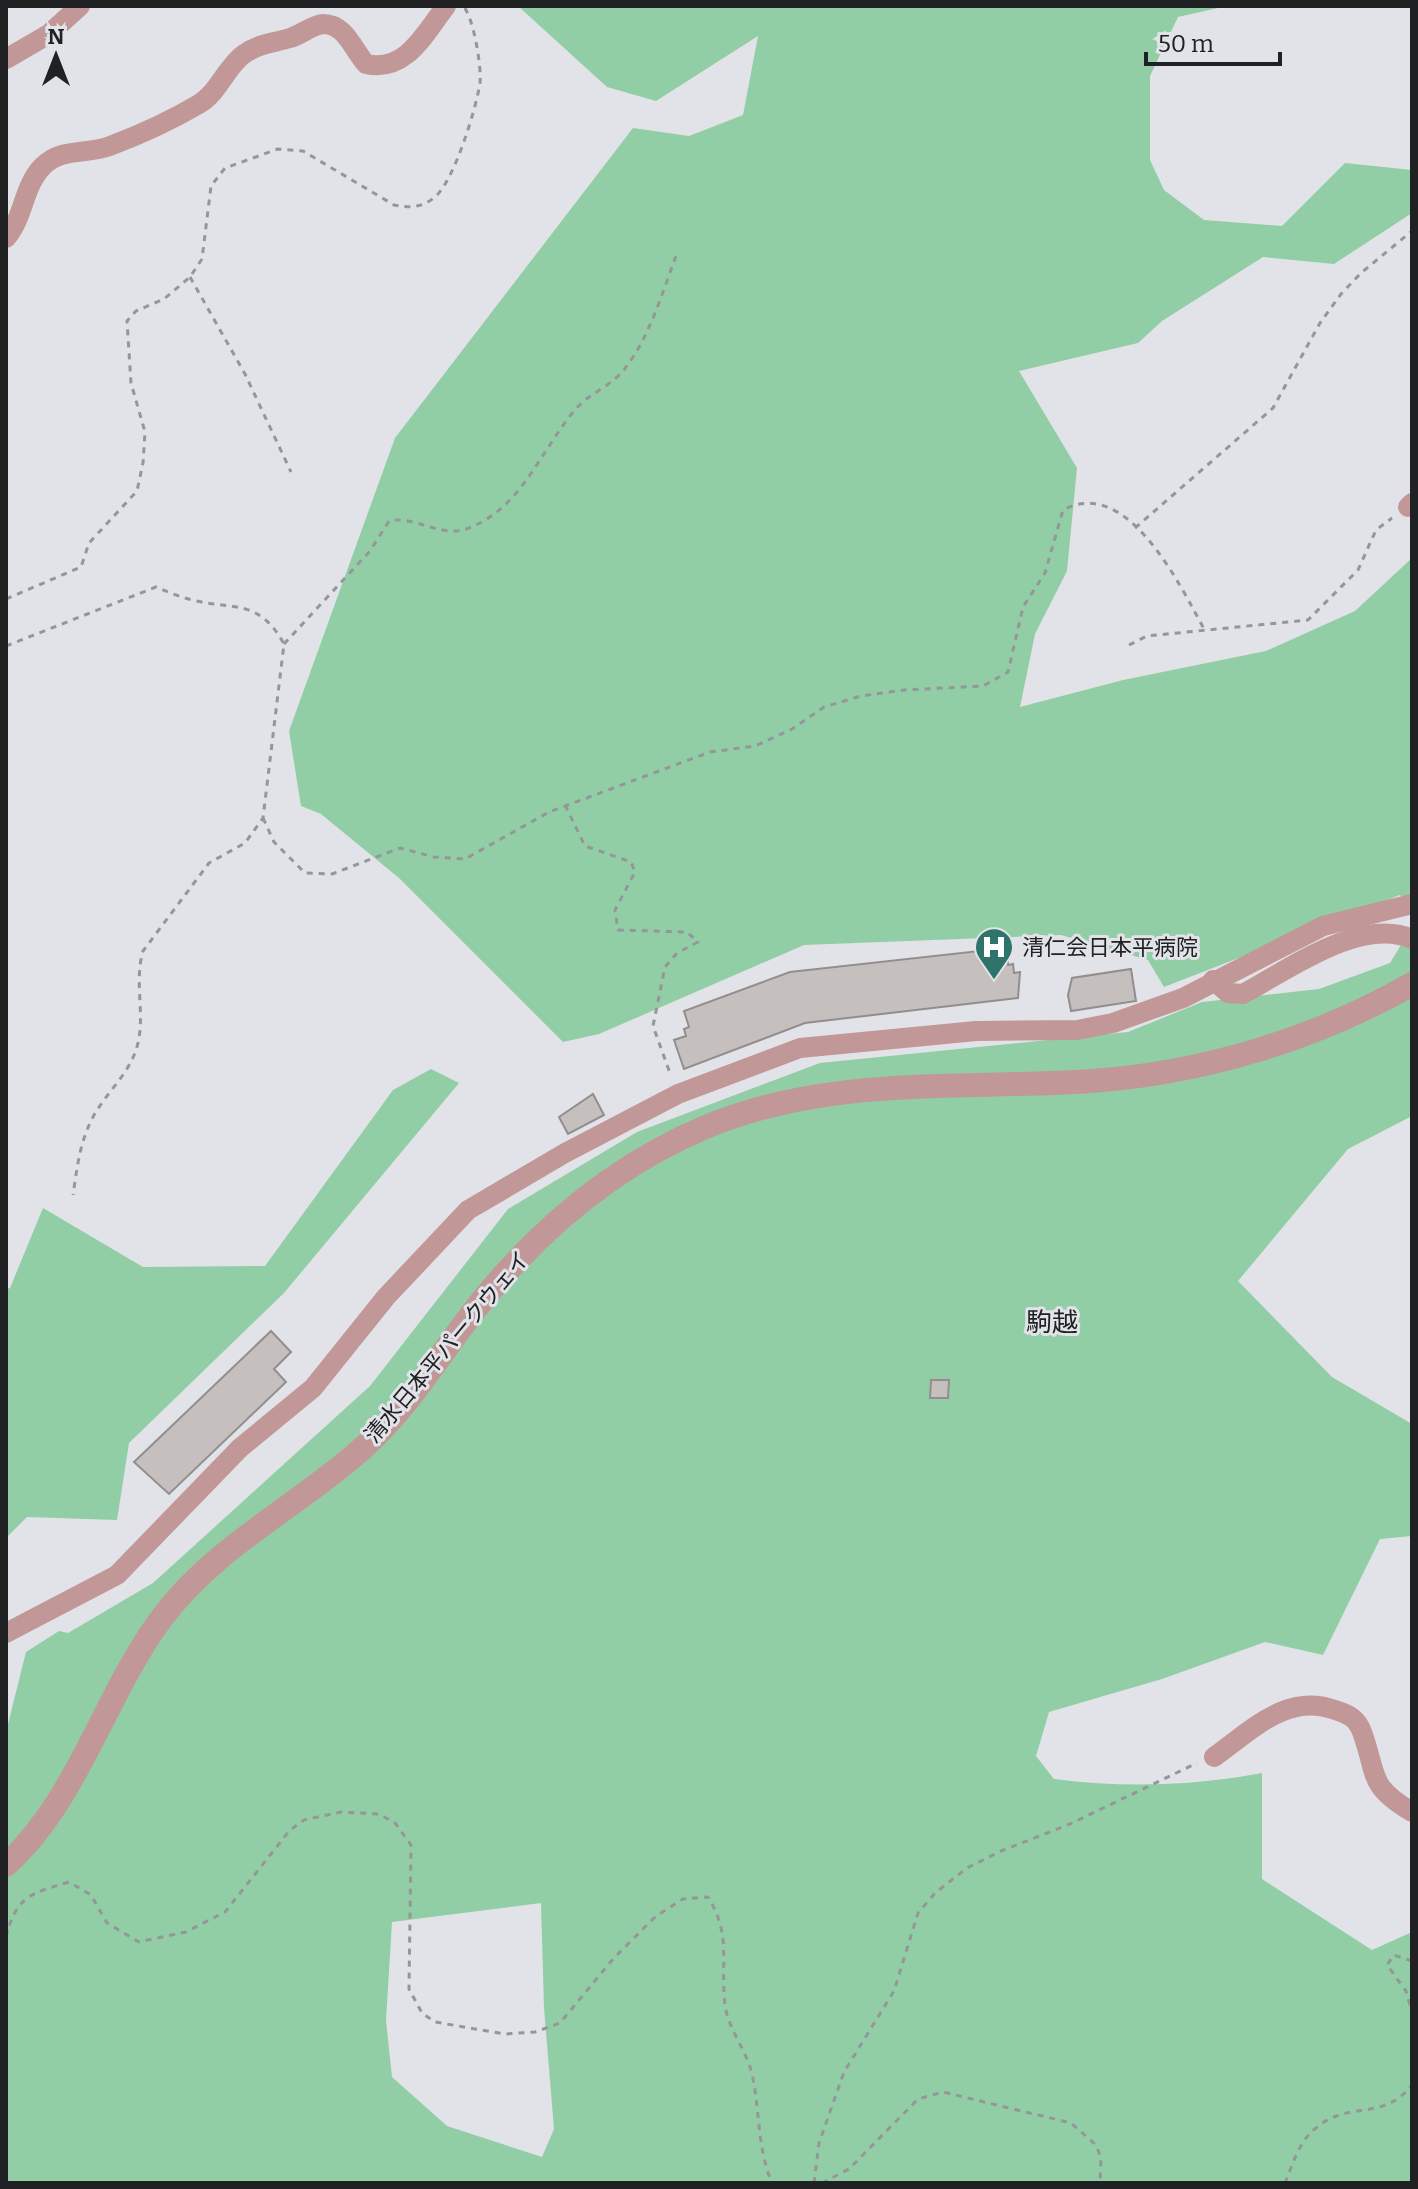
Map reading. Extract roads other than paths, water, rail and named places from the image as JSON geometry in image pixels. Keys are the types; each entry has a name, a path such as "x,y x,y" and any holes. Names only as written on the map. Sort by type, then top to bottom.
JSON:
{"street":[{"path":"6,59 49,34 80,6"},
{"path":"6,238 13,230 27,190 42,167 60,153 92,152 111,146 202,103 241,56 260,44 292,37 321,24 335,26 345,32 366,64 379,67 408,55 446,6"},
{"path":"6,1633 117,1575 240,1448 313,1388 386,1297 468,1210 565,1153 678,1094 800,1048 976,1031 1077,1030 1113,1023 1150,1012 1323,926 1412,904"},
{"path":"1213,980 1228,993 1243,994 1360,936 1391,932 1412,939"},
{"name":"清水日本平パークウェイ","path":"6,1865 50,1815 131,1666 161,1619 228,1550 326,1478 379,1433 506,1274 565,1212 603,1184 705,1128 797,1098 900,1085 1088,1081 1174,1070 1286,1041 1336,1023 1412,984"},
{"path":"1214,1757 1284,1710 1297,1704 1319,1704 1351,1716 1361,1729 1374,1778 1386,1796 1412,1812"}],"place":[{"name":"清仁会日本平病院","path":"994,981"}],"district":[{"name":"駒越","path":"1052,1322"}]}
